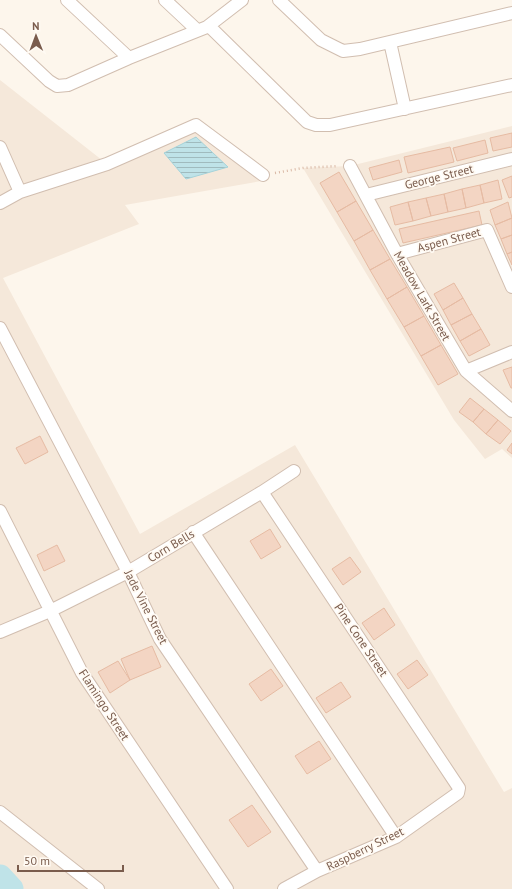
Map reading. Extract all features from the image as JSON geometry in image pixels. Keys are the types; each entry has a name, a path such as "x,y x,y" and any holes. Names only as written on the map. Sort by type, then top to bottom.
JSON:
{"street":[{"path":"67,0 129,58"},
{"path":"165,0 203,28 307,122 316,125 330,125 512,85"},
{"path":"0,35 49,81 57,86 68,85 203,28 242,0"},
{"path":"279,0 321,40 333,47 343,50 360,49 512,13"},
{"path":"390,42 405,109"},
{"path":"0,203 20,192 107,164 196,125 263,175"},
{"path":"0,147 20,192"},
{"name":"George Street","path":"366,195 512,159"},
{"name":"Meadow Lark Street","path":"350,166 397,254 466,371 512,411"},
{"name":"Aspen Street","path":"397,254 487,230 512,287"},
{"name":"Jade Vine Street","path":"0,328 128,572 160,639 317,871"},
{"path":"466,371 512,352"},
{"name":"Corn Bells","path":"0,632 50,611 128,572 262,492 294,471"},
{"name":"Pine Cone Street","path":"262,492 459,788"},
{"name":"Flamingo Street","path":"0,511 82,673 226,889"},
{"path":"194,532 396,837"},
{"name":"Raspberry Street","path":"284,889 317,871 396,837 458,793 459,788"},
{"path":"0,812 98,889"}],"path":[{"path":"263,175 303,168 350,166"}],"shaded area":[{"path":"0,80 107,164 196,125 267,180 125,205 139,224 3,278 140,534 295,445 504,792 512,788 512,889 0,889"},
{"path":"512,126 512,458 502,449 485,459 454,420 303,168 350,166"}],"water":[{"path":"196,137 228,167 186,179 164,153"}],"building":[{"path":"512,133 512,147 493,151 490,138"},
{"path":"485,140 488,153 457,161 453,148"},
{"path":"450,147 454,162 408,173 404,157"},
{"path":"399,160 402,172 373,180 369,168"},
{"path":"339,172 356,201 337,212 320,183"},
{"path":"512,176 512,197 509,198 502,180"},
{"path":"498,180 502,199 484,203 480,185"},
{"path":"480,185 484,203 466,208 462,189"},
{"path":"462,189 466,208 448,212 444,194"},
{"path":"444,194 448,212 431,216 426,198"},
{"path":"426,198 431,216 413,221 408,202"},
{"path":"356,201 373,230 354,241 337,212"},
{"path":"408,202 413,221 395,225 390,207"},
{"path":"508,202 512,218 495,225 490,210"},
{"path":"479,211 482,225 403,243 399,229"},
{"path":"512,218 512,235 501,239 495,225"},
{"path":"373,230 390,259 370,270 354,241"},
{"path":"512,235 512,252 507,254 501,239"},
{"path":"512,252 512,265 507,254"},
{"path":"390,259 407,287 387,299 370,270"},
{"path":"454,283 463,298 443,310 434,294"},
{"path":"407,287 424,316 404,327 387,299"},
{"path":"463,298 472,314 451,325 443,310"},
{"path":"472,314 481,329 460,341 451,325"},
{"path":"424,316 441,345 421,356 404,327"},
{"path":"481,329 490,345 469,356 460,341"},
{"path":"441,345 458,374 438,385 421,356"},
{"path":"512,367 512,388 511,388 503,370"},
{"path":"470,398 484,409 473,422 459,412"},
{"path":"484,409 498,420 486,434 473,422"},
{"path":"498,420 511,431 500,444 486,434"},
{"path":"40,436 48,452 25,464 16,448"},
{"path":"512,443 512,454 507,450"},
{"path":"270,529 281,547 261,559 250,541"},
{"path":"57,545 65,561 44,571 37,555"},
{"path":"350,557 361,572 343,585 332,569"},
{"path":"384,608 395,625 374,640 362,623"},
{"path":"152,646 161,667 130,680 121,659"},
{"path":"417,660 428,675 408,689 397,674"},
{"path":"118,661 130,680 110,693 98,672"},
{"path":"271,669 283,686 261,701 249,684"},
{"path":"341,682 351,697 326,713 316,698"},
{"path":"319,741 331,759 307,774 295,756"},
{"path":"252,805 271,832 248,847 229,820"}],"waterway":[{"path":"0,877 11,889"}]}
